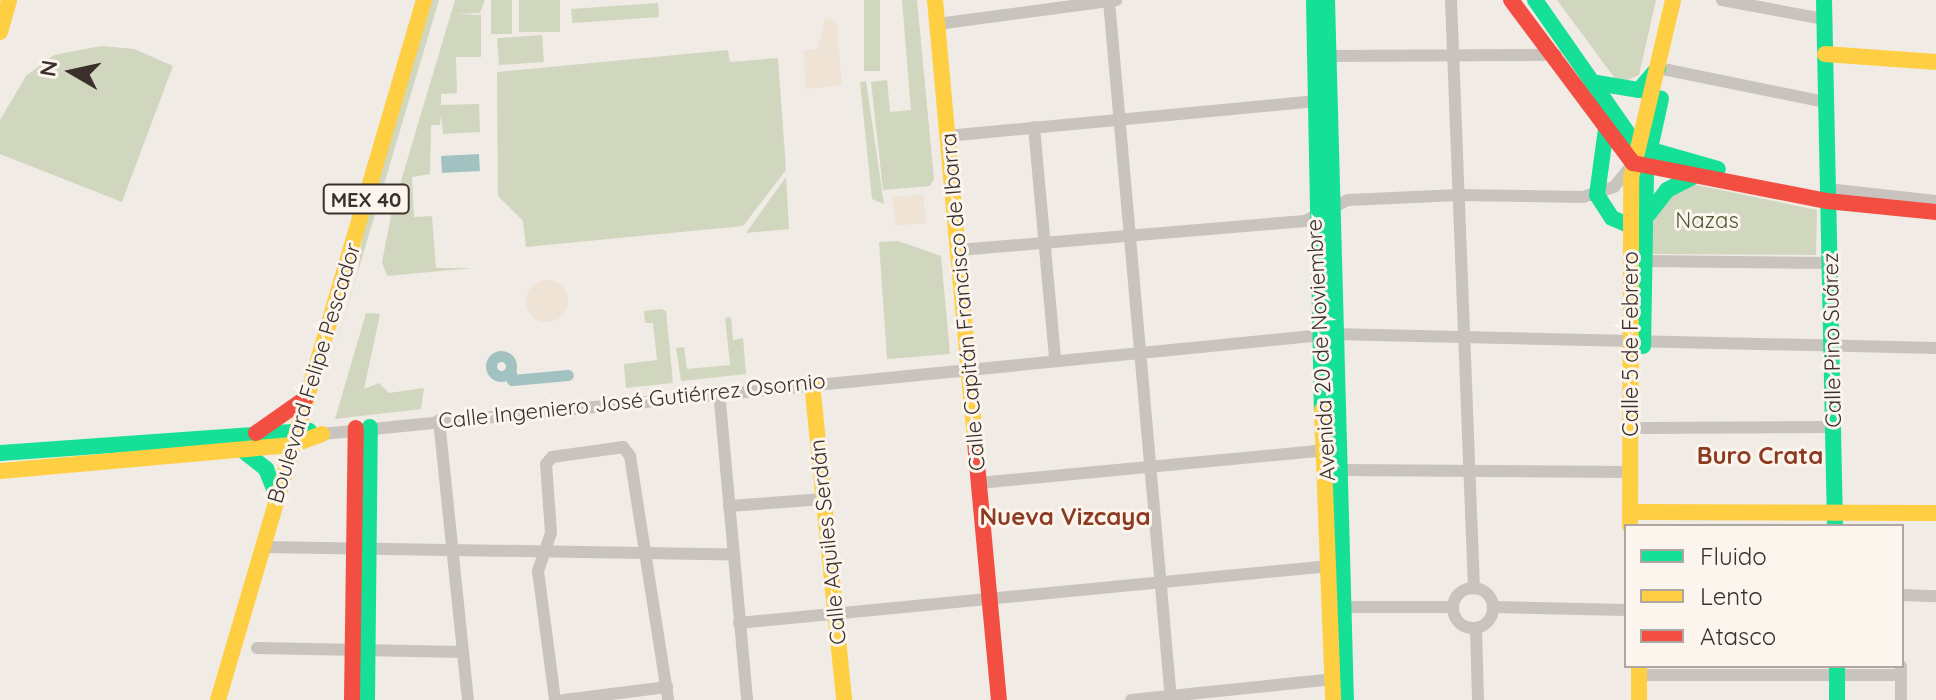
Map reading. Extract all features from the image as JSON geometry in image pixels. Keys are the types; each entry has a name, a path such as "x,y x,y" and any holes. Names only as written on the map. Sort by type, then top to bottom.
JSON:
{"main road":[{"path":"0,32 9,0"},
{"name":"Boulevard Felipe Pescador","path":"218,700 424,0"},
{"name":"Calle Capitán Francisco de Ibarra","path":"935,0 999,700"},
{"name":"Avenida 20 de Noviembre","path":"1314,0 1315,218 1340,470 1346,700"},
{"name":"Avenida 20 de Noviembre","path":"1327,0 1331,204 1326,335 1333,700"},
{"path":"1511,0 1556,55 1606,129 1641,156 1692,177 1936,212"},
{"path":"1535,0 1597,83 1641,156 1827,195"},
{"path":"1663,68 1673,0"},
{"path":"1597,83 1639,90 1663,68 1682,0"},
{"name":"Calle Pino Suárez","path":"1824,0 1835,519"},
{"path":"1825,54 1936,62"},
{"name":"Calle 5 de Febrero","path":"1636,519 1643,428 1638,342 1637,224 1641,156 1663,68"},
{"path":"1606,129 1597,195 1612,218 1637,224 1667,190 1692,177"},
{"name":"Calle 5 de Febrero","path":"1636,519 1631,472 1643,261 1637,224"},
{"name":"Calle Aquiles Serdán","path":"812,383 844,700"},
{"path":"256,433 306,398"},
{"path":"352,700 360,650 363,427"},
{"path":"0,453 256,433 294,438"},
{"name":"Calle Ingeniero José Gutiérrez Osornio","path":"294,438 322,434"},
{"path":"0,471 242,450 294,438"},
{"path":"242,450 266,469 277,496"},
{"path":"1636,519 1835,519 1936,513"},
{"path":"360,650 367,700"},
{"path":"1628,700 1635,669"},
{"path":"1635,669 1639,700"},
{"path":"1837,671 1837,700"}],"street":[{"path":"937,24 1116,0"},
{"path":"1451,0 1474,589"},
{"path":"1722,0 1824,19"},
{"path":"1109,1 1126,234 1171,698"},
{"path":"1328,56 1556,55"},
{"path":"1663,68 1825,102"},
{"path":"947,136 1316,101"},
{"path":"1034,127 1055,359"},
{"path":"959,250 1315,218 1331,204 1459,195 1597,195 1614,187 1641,156"},
{"path":"1827,195 1936,201"},
{"path":"1643,261 1831,263"},
{"name":"Calle Ingeniero José Gutiérrez Osornio","path":"322,434 363,427 719,391 1326,335 1463,334 1638,342 1936,348"},
{"path":"719,391 747,700"},
{"path":"439,420 468,700"},
{"path":"1643,428 1835,427"},
{"path":"555,700 538,571 551,533 547,461 623,447 630,456 668,694 564,700"},
{"path":"979,483 1327,450"},
{"path":"1340,470 1631,472"},
{"path":"729,506 825,499"},
{"path":"263,547 545,554 734,554"},
{"path":"739,623 1330,566"},
{"path":"1474,589 1485,592 1493,607 1489,621 1476,628 1460,623 1453,607 1462,592 1474,589"},
{"path":"1904,595 1936,596"},
{"path":"1344,607 1453,607"},
{"path":"1493,607 1624,610"},
{"path":"1476,628 1478,700"},
{"path":"257,648 463,652"},
{"path":"1635,669 1901,670 1901,700"},
{"path":"1131,700 1333,679"}],"green space":[{"path":"432,0 439,0 318,405 358,270 363,227"},
{"path":"455,0 485,0 480,13 456,14 481,15 481,57 456,57 457,93 441,94 441,105 479,104 480,132 443,134 441,114 440,125 431,125 430,174 412,177 414,217 432,216 436,268 473,268 387,276 382,262 392,211"},
{"path":"491,0 512,0 512,34 491,34"},
{"path":"519,0 560,0 560,32 519,32"},
{"path":"864,0 880,0 880,71 864,71"},
{"path":"902,0 917,0 934,179 930,186 883,190 871,82 887,80 890,112 911,110"},
{"path":"1557,0 1656,0 1639,75 1619,84"},
{"path":"658,3 659,17 572,23 571,9"},
{"path":"542,35 544,62 499,65 497,38"},
{"path":"101,46 134,49 173,66 122,202 0,154 0,120 26,76 54,55"},
{"path":"728,50 730,62 778,58 786,170 743,226 526,247 523,221 498,196 497,72"},
{"path":"866,81 884,204 872,199 860,82"},
{"path":"786,177 789,229 746,233"},
{"name":"Nazas","path":"1692,184 1817,210 1816,255 1648,254 1657,204"},
{"path":"898,241 941,256 950,354 887,359 879,242"},
{"path":"644,311 666,311 673,383 626,388 624,364 657,360 653,323 645,323"},
{"path":"366,313 380,314 364,389 379,383 389,393 424,388 421,409 335,419"},
{"path":"731,317 733,340 743,338 746,374 681,381 676,348 684,347 687,369 730,365 725,318"}],"shaded area":[{"path":"825,19 836,20 842,85 806,89 803,51 818,49"},
{"path":"923,194 926,223 895,226 892,197"},
{"path":"547,280 562,286 568,301 562,316 547,322 532,316 526,301 532,286"}],"water":[{"path":"479,154 480,171 442,173 441,156"}],"waterway":[{"path":"501,356 508,359 511,366 508,373 501,376 494,373 491,366 494,359 501,356"},
{"path":"511,373 512,380 568,375"}],"traffic: fast":[{"path":"1314,0 1322,410"},
{"path":"1327,0 1346,700"},
{"path":"1535,0 1637,146 1718,169"},
{"path":"1824,0 1835,524"},
{"path":"1597,83 1639,90 1658,68"},
{"path":"1643,346 1646,167 1661,99"},
{"path":"1606,129 1597,195 1612,218 1631,226"},
{"path":"1643,221 1667,190 1692,177"},
{"path":"367,700 370,427"},
{"path":"0,453 309,431"},
{"path":"242,450 266,469 277,496"},
{"path":"1837,668 1837,700"}],"traffic: slow":[{"path":"0,32 9,0"},
{"path":"218,700 424,0"},
{"path":"935,0 975,442"},
{"path":"1630,524 1631,178 1673,0"},
{"path":"1825,54 1936,62"},
{"path":"812,383 844,700"},
{"path":"1322,410 1333,700"},
{"path":"0,471 292,445 322,434"},
{"path":"1630,512 1936,513"},
{"path":"1639,668 1639,700"}],"traffic: jam":[{"path":"1511,0 1633,163 1827,201 1936,212"},
{"path":"256,433 306,398"},
{"path":"352,700 356,428"},
{"path":"975,442 999,700"}],"district":[{"name":"Buro Crata","path":"1760,456"},
{"name":"Nueva Vizcaya","path":"1065,517"}]}
